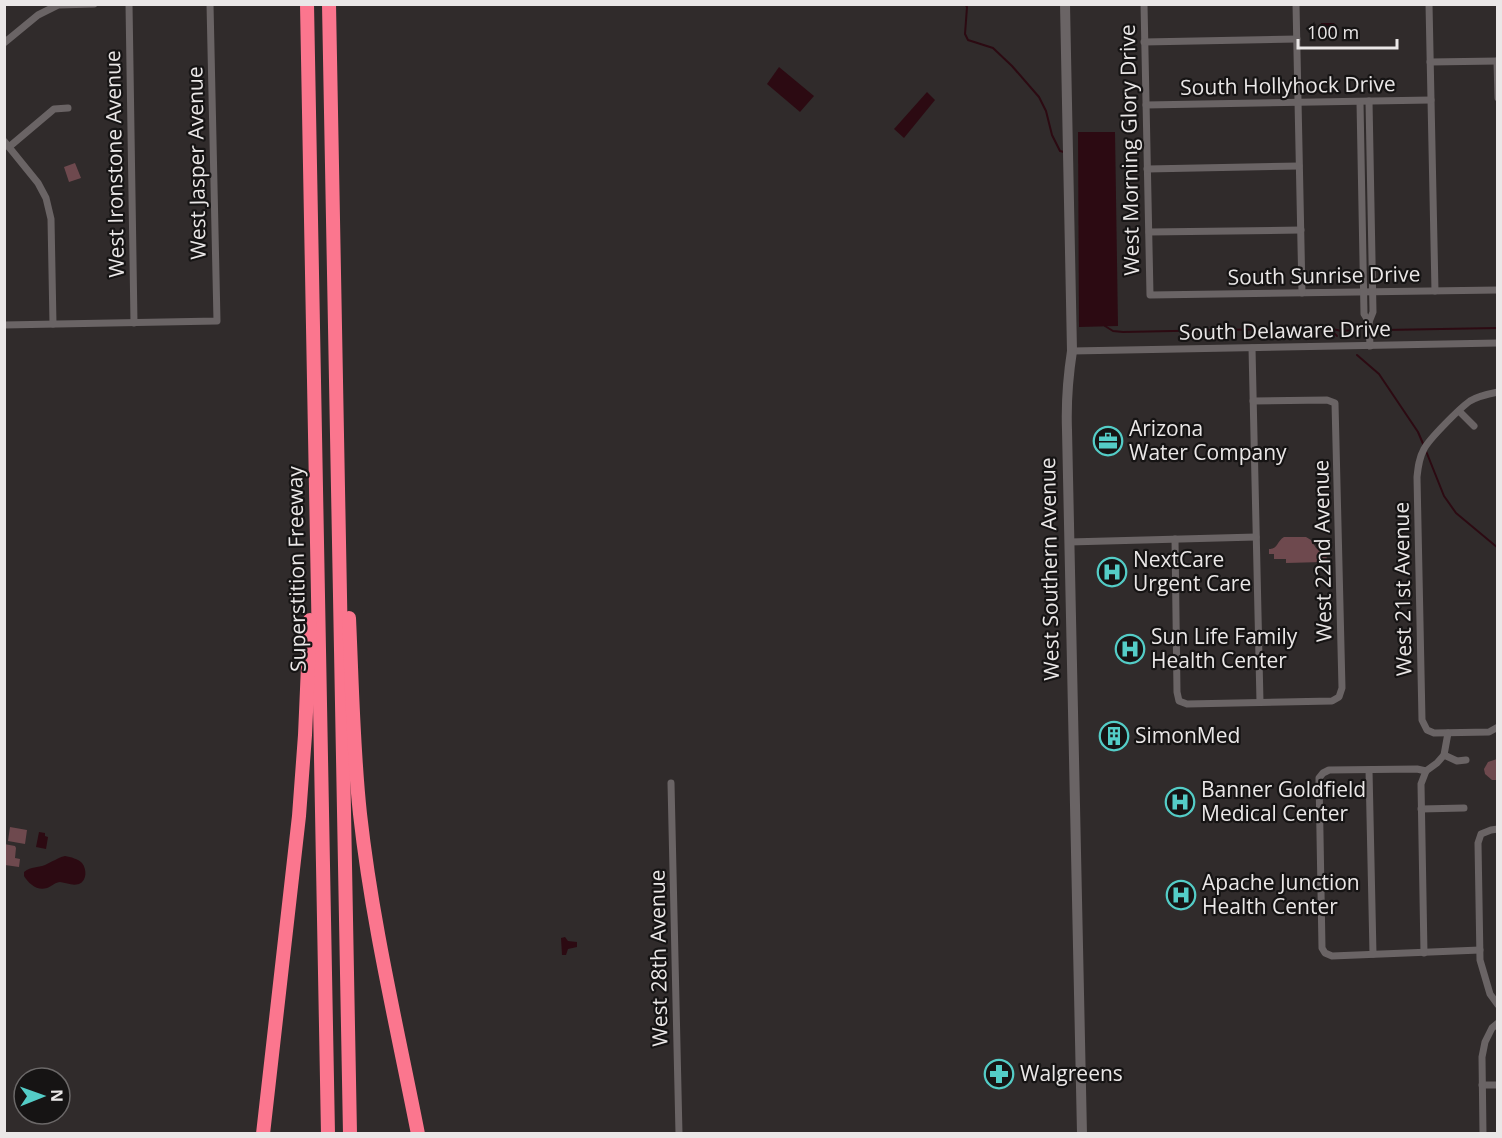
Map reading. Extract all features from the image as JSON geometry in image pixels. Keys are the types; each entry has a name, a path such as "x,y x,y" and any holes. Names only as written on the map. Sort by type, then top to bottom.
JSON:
{"highway":[{"name":"Superstition Freeway","path":"307,4 328,1132"},
{"name":"Superstition Freeway","path":"329,4 350,1133"},
{"path":"337,442 346,529 360,814 379,940 418,1134"},
{"path":"263,1134 299,816 317,522"}],"main road":[{"name":"West Southern Avenue","path":"1065,4 1072,351 1066,402 1082,1134"}],"street":[{"path":"4,44 38,15 58,5 94,4"},
{"name":"West Ironstone Avenue","path":"129,4 134,323"},
{"name":"West Jasper Avenue","path":"134,323 217,321 210,4"},
{"name":"West Morning Glory Drive","path":"1144,4 1150,295"},
{"path":"1296,4 1302,293"},
{"path":"1429,4 1435,291"},
{"path":"1144,42 1297,39"},
{"path":"1430,62 1497,61 1497,98"},
{"name":"South Hollyhock Drive","path":"1146,105 1431,100"},
{"path":"1366,346 1369,322 1373,312 1369,101"},
{"path":"1360,102 1363,292 1364,314 1369,322"},
{"path":"54,324 51,219 46,198 38,183 7,144 54,109 68,108"},
{"path":"1148,169 1299,166"},
{"path":"1149,232 1301,230"},
{"name":"South Sunrise Drive","path":"1150,295 1497,290"},
{"path":"4,325 134,323"},
{"name":"South Delaware Drive","path":"1072,351 1497,344"},
{"path":"1175,539 1179,701 1187,704 1260,702 1252,348"},
{"path":"1474,426 1459,411 1470,401 1497,392"},
{"name":"West 22nd Avenue","path":"1253,401 1327,400 1335,403 1342,688 1339,698 1332,700 1260,702"},
{"name":"West 21st Avenue","path":"1448,733 1434,733 1426,730 1422,720 1418,477 1420,456 1425,447 1459,411"},
{"path":"1069,542 1256,537"},
{"path":"1424,953 1421,784 1426,771 1444,755 1448,733 1489,732 1497,727"},
{"path":"1444,755 1457,761 1466,760"},
{"path":"1426,771 1417,769 1329,770 1319,778 1322,948 1325,953 1332,956 1480,951"},
{"path":"1369,770 1373,954"},
{"name":"West 28th Avenue","path":"671,783 679,1134"},
{"path":"1421,809 1464,808"},
{"path":"1497,830 1481,834 1478,843 1480,960 1490,994 1497,1005"},
{"path":"1483,1134 1482,1057 1485,1042 1497,1023"},
{"path":"1482,1085 1497,1085"}],"shaded area":[{"path":"1321,23 1334,23 1337,26 1337,32 1321,32"},
{"path":"779,67 814,96 800,112 767,84"},
{"path":"927,92 935,100 904,138 894,129"},
{"path":"1078,132 1115,132 1118,326 1079,327"},
{"path":"75,163 81,178 69,182 64,167"},
{"path":"1284,537 1306,537 1325,555 1326,560 1286,563 1286,559 1274,559 1274,554 1269,554 1269,549 1274,548"},
{"path":"1497,759 1497,780 1492,780 1485,774 1484,769 1488,762"},
{"path":"10,827 27,830 25,844 8,841"},
{"path":"39,832 45,833 48,837 46,849 36,847"},
{"path":"4,844 15,846 15,858 20,859 19,867 5,865"},
{"path":"65,856 76,859 84,866 85,878 79,884 60,882 40,889 24,876 24,872 30,869"},
{"path":"565,937 568,941 577,942 577,947 568,949 566,955 562,955 561,938"}],"waterway":[{"path":"965,4 967,7 965,34 968,40 993,48 1039,97 1046,111 1052,135 1060,151 1064,152"},
{"path":"1105,326 1113,331 1123,332 1329,328 1341,331 1354,330"},
{"path":"1384,330 1498,328"},
{"path":"1331,330 1337,336"},
{"path":"1357,355 1379,374 1418,432 1424,446"},
{"path":"1426,451 1444,496 1456,513 1498,548"}],"place":[{"name":"Arizona Water Company","path":"1108,441"},
{"name":"NextCare Urgent Care","path":"1112,572"},
{"name":"Sun Life Family Health Center","path":"1130,649"},
{"name":"SimonMed","path":"1114,736"},
{"name":"Banner Goldfield Medical Center","path":"1180,802"},
{"name":"Apache Junction Health Center","path":"1181,895"},
{"name":"Walgreens","path":"999,1074"}]}
